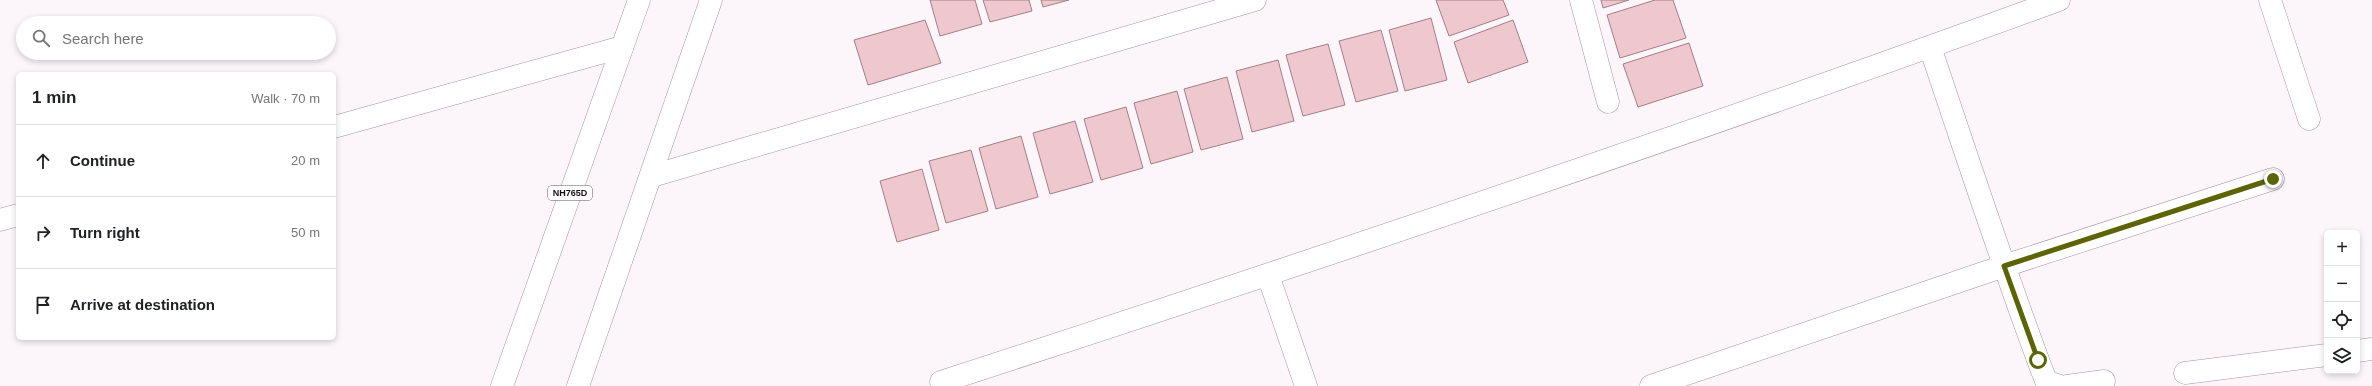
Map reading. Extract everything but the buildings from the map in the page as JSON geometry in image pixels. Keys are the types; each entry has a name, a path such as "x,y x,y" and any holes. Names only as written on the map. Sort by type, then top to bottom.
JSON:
{"main road":[{"name":"NH765D","path":"502,386 639,0"},
{"path":"578,386 652,176 711,0"},
{"path":"652,176 1255,0"},
{"path":"1581,0 1608,102"},
{"path":"941,382 1268,275 1930,47 2059,0"},
{"path":"2270,0 2309,119"},
{"path":"336,126 622,47"},
{"path":"1930,47 2004,266 2046,381 2060,386"},
{"path":"1651,386 2004,266 2273,179"},
{"path":"0,220 16,216"},
{"path":"1268,275 1306,386"},
{"path":"2360,351 2372,349"},
{"path":"2185,373 2324,355"},
{"path":"2067,386 2104,381"}],"route":[{"path":"2038,360 2004,266 2273,179"}]}
